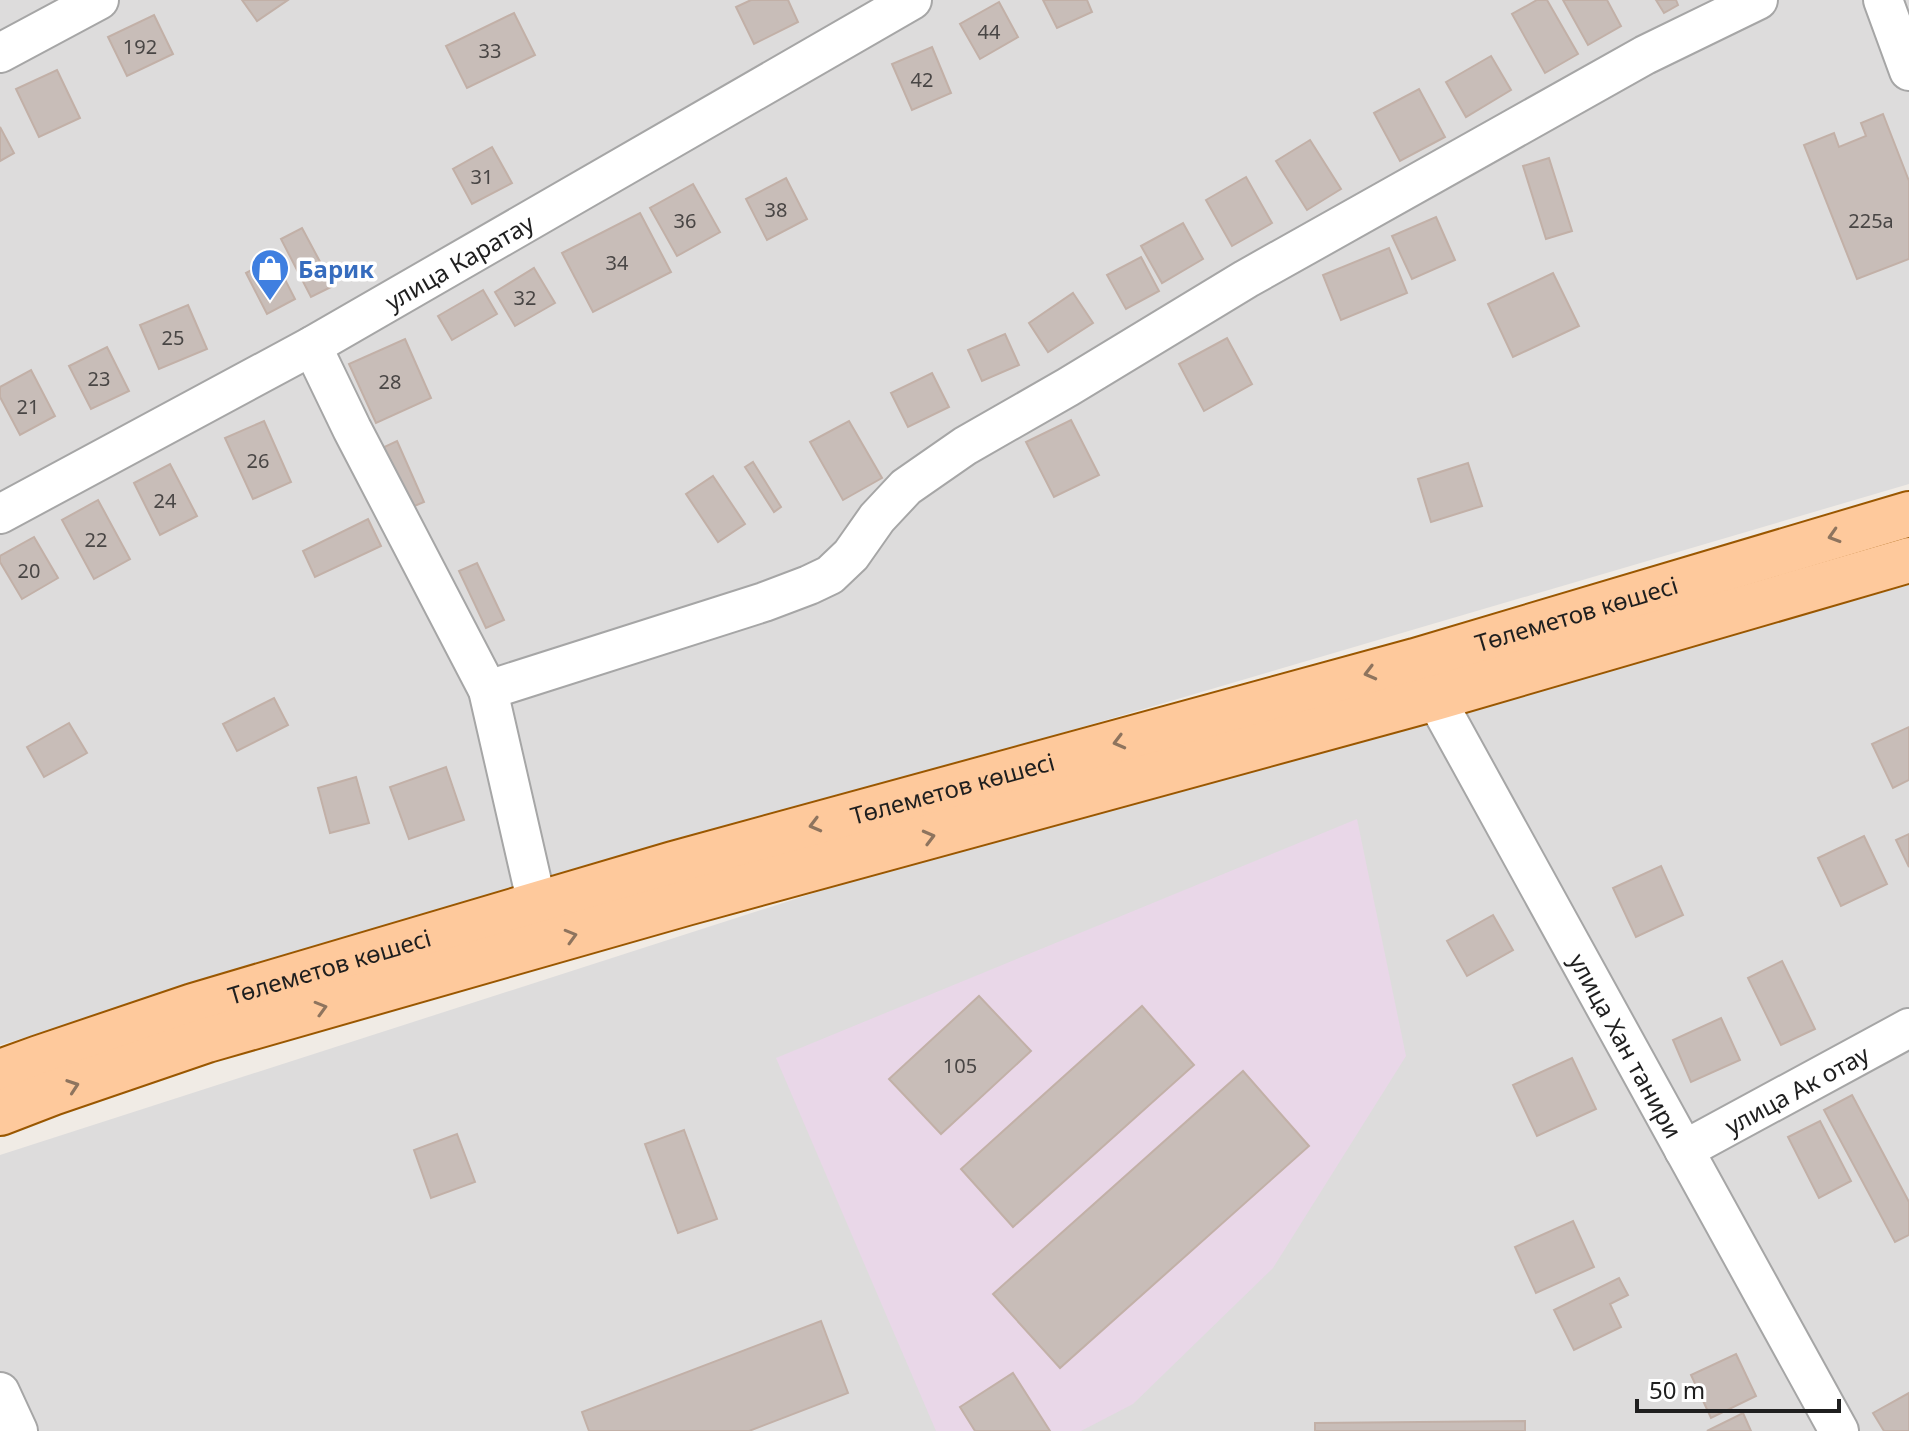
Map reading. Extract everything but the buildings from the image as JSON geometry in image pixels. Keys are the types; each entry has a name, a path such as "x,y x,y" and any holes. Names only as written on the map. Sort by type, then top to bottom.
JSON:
{"main road":[{"name":"Төлеметов көшесі","path":"0,1113 222,1036 686,903 1425,679 1909,514"},
{"name":"Төлеметов көшесі","path":"0,1072 193,1006 688,859 1909,560"}],"street":[{"path":"0,53 99,0"},
{"name":"улица Каратау","path":"0,514 312,346 912,0"},
{"path":"488,690 764,602 830,575 851,555 877,518 906,487 965,446 1246,279 1645,55 1758,0"},
{"path":"1883,0 1909,71"},
{"path":"312,346 488,690 537,904"},
{"name":"улица Хан танири","path":"1425,679 1839,1431"},
{"name":"улица Ак отау","path":"1684,1150 1909,1028"},
{"path":"0,1392 18,1431"}],"shaded area":[{"path":"0,0 1909,0 1909,484 0,1045"},
{"path":"1909,585 1909,1431 0,1431 0,1155 854,880"},
{"path":"1357,819 1406,1056 1273,1268 1133,1404 1081,1431 936,1431 776,1058"}],"place":[{"name":"Барик","path":"270,302"}]}
